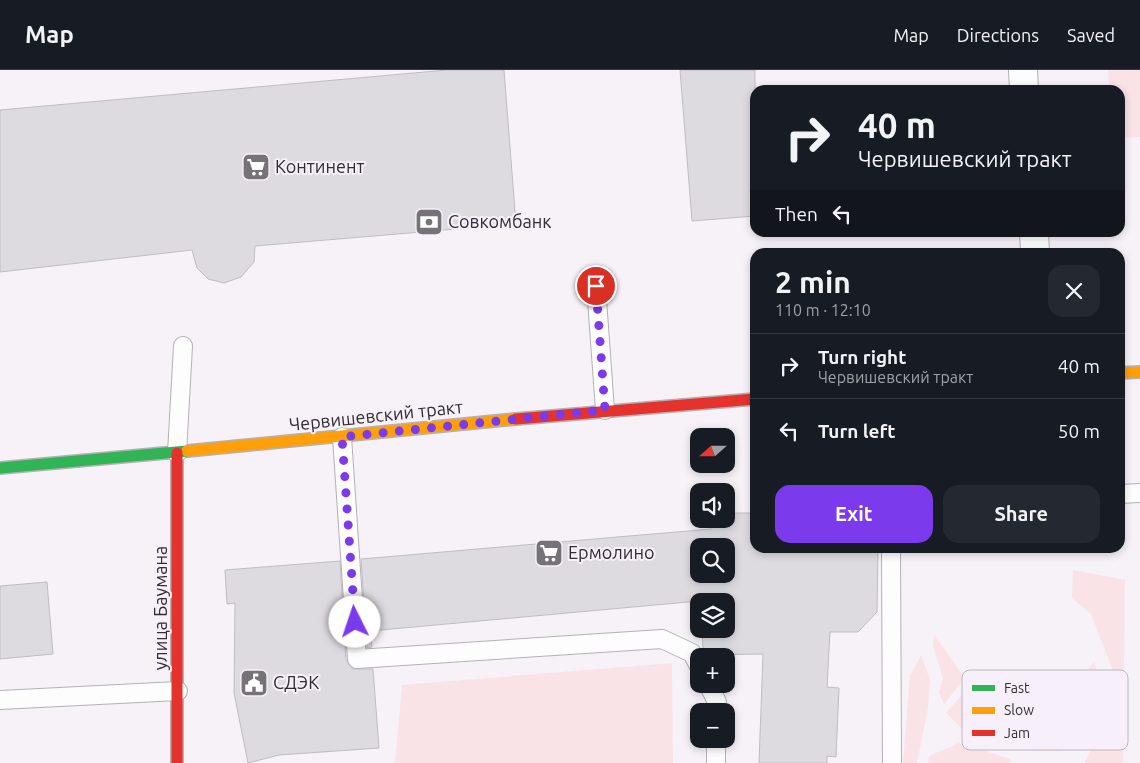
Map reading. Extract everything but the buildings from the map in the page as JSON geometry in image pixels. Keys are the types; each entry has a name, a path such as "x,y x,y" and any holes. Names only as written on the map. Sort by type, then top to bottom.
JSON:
{"main road":[{"path":"1125,373 1140,372"},
{"name":"Червишевский тракт","path":"0,468 177,453 605,410 750,399"},
{"name":"улица Баумана","path":"177,453 177,763"}],"street":[{"path":"1023,70 1024,85"}],"lane":[{"path":"596,286 605,410"},
{"path":"177,453 183,346"},
{"path":"342,437 357,659 662,639 690,653"},
{"path":"1125,494 1140,493"},
{"path":"891,553 892,763"},
{"path":"0,700 178,691"},
{"path":"716,748 716,763"}],"shaded area":[{"path":"1108,70 1140,70 1140,137 1125,138 1125,85 1109,85"},
{"path":"1073,570 1125,580 1124,670 1112,670 1091,614 1072,598"},
{"path":"934,635 962,674 962,682 944,704 939,693 943,678 933,646"},
{"path":"921,655 930,680 928,708 917,763 903,763 910,676"},
{"path":"1094,662 1097,670 1088,670"},
{"path":"672,663 673,763 395,763 402,685"},
{"path":"962,695 962,729 946,713"},
{"path":"959,743 962,744 962,750 982,750 1011,759 1010,763 928,763 929,756"},
{"path":"1031,750 1062,750 1060,751"},
{"path":"1090,750 1123,750 1123,763 1085,763"}],"traffic: fast":[{"path":"0,468 187,451"}],"traffic: slow":[{"path":"1125,373 1140,372"},
{"path":"187,451 516,419"}],"traffic: jam":[{"path":"516,419 750,399"},
{"path":"177,453 177,763"}],"place":[{"name":"Континент","path":"256,167"},
{"name":"Совкомбанк","path":"429,222"},
{"name":"Ермолино","path":"549,553"},
{"name":"СДЭК","path":"254,683"}],"route":[{"path":"355,622 342,437 605,410 596,286"}]}
